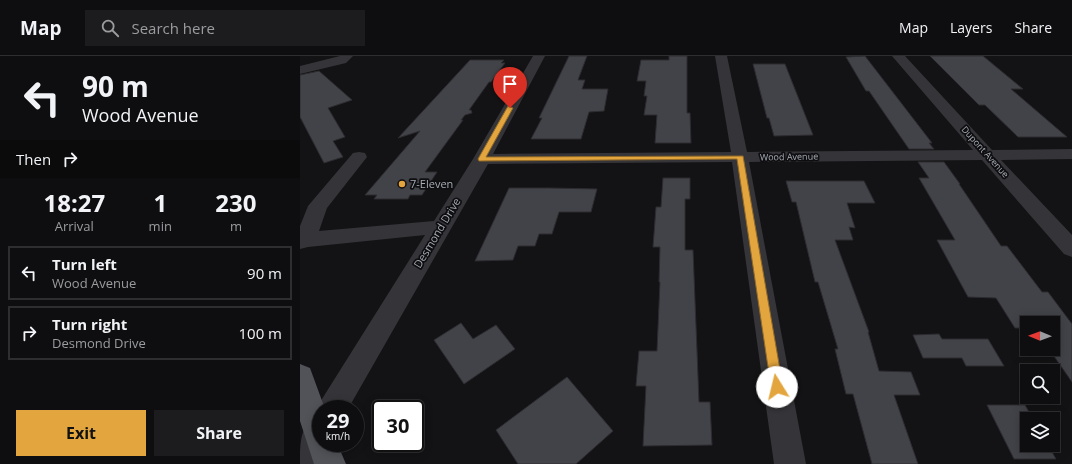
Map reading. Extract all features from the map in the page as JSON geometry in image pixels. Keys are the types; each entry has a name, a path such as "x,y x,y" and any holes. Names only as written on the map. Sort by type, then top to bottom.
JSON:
{"main road":[{"path":"300,377 312,405"},
{"path":"328,452 330,464"}],"street":[{"path":"300,70 342,60 347,56"},
{"name":"Desmond Drive","path":"340,400 482,159 539,56"},
{"path":"721,56 740,157 790,464"},
{"name":"Dupont Avenue","path":"898,56 1072,249"},
{"name":"Wood Avenue","path":"482,159 1072,154"},
{"path":"359,157 318,206 303,241 441,227"},
{"name":"Desmond Drive","path":"300,464 312,446"}],"building":[{"path":"569,56 587,56 578,80 585,80 582,89 608,89 604,111 589,112 581,139 531,139 542,118 539,118"},
{"path":"669,56 687,56 687,113 690,113 691,143 655,143 657,115 644,115 647,96 644,96 646,81 637,81 641,60 669,60"},
{"path":"865,56 932,143 929,143 934,149 909,149 869,91 866,91 846,57"},
{"path":"930,56 983,56 1023,89 1011,89 1067,137 1018,137 985,105 979,105"},
{"path":"470,60 504,60 501,63 505,63 469,110 471,110 472,113 465,115 461,120 463,120 425,172 437,172 422,195 410,195 408,199 374,199 377,195 365,195 420,131 398,138"},
{"path":"753,64 785,64 813,135 774,136 769,118 767,118"},
{"path":"319,71 352,100 328,108 345,137 333,141 343,157 324,163 300,117 300,75"},
{"path":"918,162 944,162 1001,246 1007,246 1042,292 1048,292 1072,324 1072,382 1054,356 1060,356 1060,316 1020,316 1020,328 1015,328 996,298 968,297 937,240 955,240 919,178 929,178"},
{"path":"663,178 690,178 690,199 685,199 685,250 693,250 699,402 710,402 712,445 643,446 646,386 636,386 639,351 657,351 660,247 653,247 656,207 661,207"},
{"path":"786,181 864,181 875,203 847,203 855,228 849,227 853,240 835,240 869,332 879,371 911,372 920,395 894,395 918,464 872,464 853,394 846,394 835,349 838,349 818,282 815,282 796,202 792,202"},
{"path":"509,188 597,189 591,212 559,212 552,234 539,234 535,246 518,246 513,260 475,261"},
{"path":"461,323 473,339 496,325 515,349 464,384 434,340"},
{"path":"939,334 942,339 988,339 1004,366 966,366 962,358 923,358 913,335"},
{"path":"567,377 613,431 576,464 518,464 496,430"},
{"path":"987,405 1025,405 1029,412 1020,412 1020,452 1052,452 1056,459 1014,459"}],"place":[{"name":"7-Eleven","path":"402,184"}],"route":[{"path":"510,108 482,159 740,157 777,387"}]}
